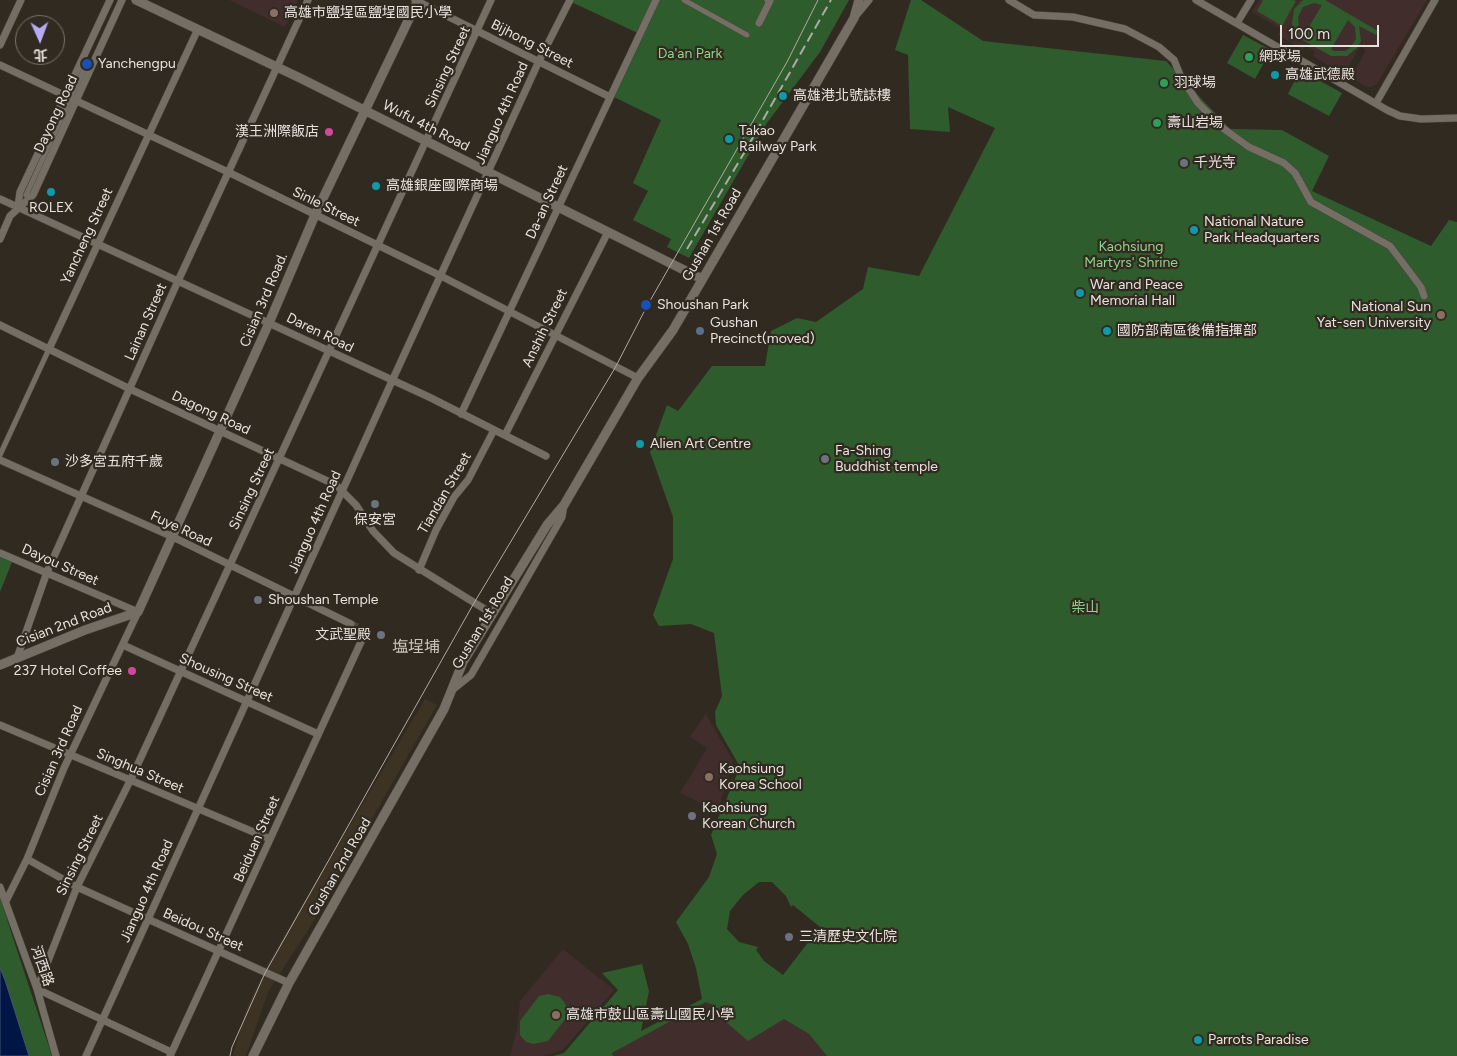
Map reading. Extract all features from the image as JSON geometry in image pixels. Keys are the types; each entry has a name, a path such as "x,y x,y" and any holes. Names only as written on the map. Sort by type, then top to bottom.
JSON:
{"street":[{"path":"0,45 22,0"},
{"name":"Dayong Road","path":"0,239 8,220 18,206 33,195 113,0"},
{"name":"Dayong Road","path":"18,206 20,192 122,0"},
{"name":"Wufu 4th Road","path":"136,0 366,110 702,280"},
{"name":"Lainan Street","path":"17,658 47,572 178,280 308,0"},
{"name":"Bijhong Street","path":"417,0 610,97"},
{"name":"Cisian 3rd Road.","path":"138,612 221,432 315,215 417,0"},
{"name":"Sinsing Street","path":"38,989 77,887 130,780 280,459 491,0"},
{"name":"Jianguo 4th Road","path":"86,1056 392,381 539,61 570,0"},
{"name":"Da-an Street","path":"461,414 656,0"},
{"path":"684,0 747,35"},
{"path":"759,23 770,1 768,0"},
{"name":"Gushan 1st Road","path":"451,692 459,668 491,614 547,525 564,505 638,378 673,330 854,18 859,0"},
{"path":"854,18 869,0"},
{"path":"1009,0 1034,15 1073,17 1125,29 1159,47 1174,60 1181,77 1198,103 1224,129 1249,147 1284,163 1295,172 1311,202 1390,246 1421,287 1424,296"},
{"path":"1196,0 1387,110 1407,117 1457,118"},
{"path":"1237,23 1250,0"},
{"path":"1376,103 1435,0"},
{"name":"Yancheng Street","path":"0,455 198,29"},
{"name":"Sinle Street","path":"0,65 228,172 441,276 554,337 638,378"},
{"path":"26,195 71,99"},
{"name":"Daren Road","path":"0,199 330,351 546,456"},
{"name":"Anshih Street","path":"506,435 608,232"},
{"name":"Dagong Road","path":"0,325 343,490 381,541 394,553 491,614"},
{"name":"Tiandan Street","path":"419,570 436,530 454,497 468,480 494,430"},
{"name":"Fuye Road","path":"0,460 173,537 350,624"},
{"name":"Gushan 1st Road","path":"451,692 471,675 562,517 564,505"},
{"name":"Dayou Street","path":"0,553 138,612"},
{"name":"Cisian 3rd Road","path":"6,901 27,859 70,754 138,612"},
{"name":"Cisian 2nd Road","path":"0,665 84,630 138,612"},
{"name":"Beiduan Street","path":"170,1054 220,951 366,631"},
{"name":"Shousing Street","path":"123,645 318,734"},
{"name":"Gushan 2nd Road","path":"252,1056 289,983 395,798 444,709 451,692"},
{"name":"Singhua Street","path":"0,725 270,839"},
{"name":"Beidou Street","path":"27,859 77,887 289,983"},
{"name":"河西路","path":"0,887 38,989 56,1056"},
{"path":"38,989 103,1019 170,1054"}],"shaded area":[{"name":"高雄市鹽埕區鹽埕國民小學","path":"229,0 298,0 285,27"},
{"path":"1259,0 1427,0 1377,84 1367,87 1351,78 1366,50 1360,46 1348,68 1339,72 1313,56 1315,51 1305,46 1303,50 1278,35 1281,29 1252,12"},
{"path":"425,699 437,705 310,927 268,992 246,1056 233,1056 245,1012 267,965"},
{"name":"Kaohsiung Korea School","path":"706,714 733,761 718,811 680,793 707,748 690,737"},
{"name":"高雄市鼓山區壽山國民小學","path":"563,949 614,990 563,1050 543,1056 510,1056 517,1029 520,1001"},
{"path":"706,1002 715,1006 726,1022 784,1019 809,1034 827,1056 613,1056 612,1053"}],"green space":[{"name":"Da'an Park","path":"567,0 849,0 820,52 767,123 689,258 667,247 671,239 633,220 648,191 633,183 661,120 614,97 642,35"},
{"name":"柴山","path":"911,0 921,0 983,41 1166,61 1230,129 1282,130 1329,156 1312,191 1431,246 1449,220 1457,222 1457,1056 827,1056 809,1034 784,1019 748,1041 726,1022 715,1006 706,1002 612,1053 613,1056 553,1056 564,1053 618,990 602,973 642,964 649,991 641,1031 702,999 696,968 688,944 676,922 709,877 717,854 711,835 740,767 716,725 715,712 722,696 714,633 691,624 659,626 653,615 673,559 673,517 650,452 667,405 678,411 712,366 765,366 771,331 797,318 816,322 863,289 868,267 919,276 995,128 948,107 950,132 910,129 908,55 895,50","holes":["759,882 772,882 786,896 791,907 793,905 820,927 783,975 764,961 756,950 758,947 739,942 727,929 730,911 743,895"]},
{"path":"1263,0 1296,1 1282,26 1257,11"},
{"path":"1303,0 1325,0 1378,31 1376,35 1359,26 1361,41 1357,48 1347,56 1331,56 1299,38 1294,32 1292,24 1294,9","holes":["1314,3 1322,5 1304,35 1299,29 1298,17 1303,7","1348,20 1355,27 1356,39 1350,48 1345,51 1334,51 1331,49"]},
{"name":"網球場","path":"1243,35 1271,50 1255,79 1227,63"},
{"path":"1300,70 1342,93 1329,116 1288,94"},
{"path":"0,557 12,562 0,592"},
{"path":"0,896 52,1056 29,1056 0,968"},
{"path":"548,994 560,997 565,1003 568,1011 566,1018 548,1041 533,1044 526,1042 520,1035 520,1021 539,996"}],"water":[{"path":"0,968 5,980 29,1056 0,1056"}],"tunnel":[{"path":"351,624 366,631"}],"tram line":[{"path":"230,1056 232,1047 265,973 474,603 615,368 647,306 787,62 818,0"}],"railway":[{"path":"687,249 831,0"}],"place":[{"name":"高雄市鹽埕區鹽埕國民小學","path":"274,13"},
{"name":"網球場","path":"1249,57"},
{"name":"Yanchengpu","path":"87,64"},
{"name":"高雄武德殿","path":"1275,75"},
{"name":"羽球場","path":"1164,83"},
{"name":"高雄港北號誌樓","path":"783,96"},
{"name":"壽山岩場","path":"1157,123"},
{"name":"漢王洲際飯店","path":"329,132"},
{"name":"Takao Railway Park","path":"729,139"},
{"name":"千光寺","path":"1184,163"},
{"name":"高雄銀座國際商場","path":"376,186"},
{"name":"ROLEX","path":"51,192"},
{"name":"National Nature Park Headquarters","path":"1194,230"},
{"name":"War and Peace Memorial Hall","path":"1080,293"},
{"name":"Shoushan Park","path":"646,305"},
{"name":"National Sun Yat-sen University","path":"1441,315"},
{"name":"Gushan Precinct(moved)","path":"700,331"},
{"name":"國防部南區後備指揮部","path":"1107,331"},
{"name":"Alien Art Centre","path":"640,444"},
{"name":"Fa-Shing Buddhist temple","path":"825,459"},
{"name":"沙多宮五府千歲","path":"55,462"},
{"name":"保安宮","path":"375,504"},
{"name":"Shoushan Temple","path":"258,600"},
{"name":"文武聖殿","path":"381,635"},
{"name":"237 Hotel Coffee","path":"132,671"},
{"name":"Kaohsiung Korea School","path":"709,777"},
{"name":"Kaohsiung Korean Church","path":"692,816"},
{"name":"三清歷史文化院","path":"789,937"},
{"name":"高雄市鼓山區壽山國民小學","path":"556,1015"},
{"name":"Parrots Paradise","path":"1198,1040"}],"district":[{"name":"塩埕埔","path":"416,647"}],"park label":[{"name":"Kaohsiung Martyrs' Shrine","path":"1131,256"}]}
